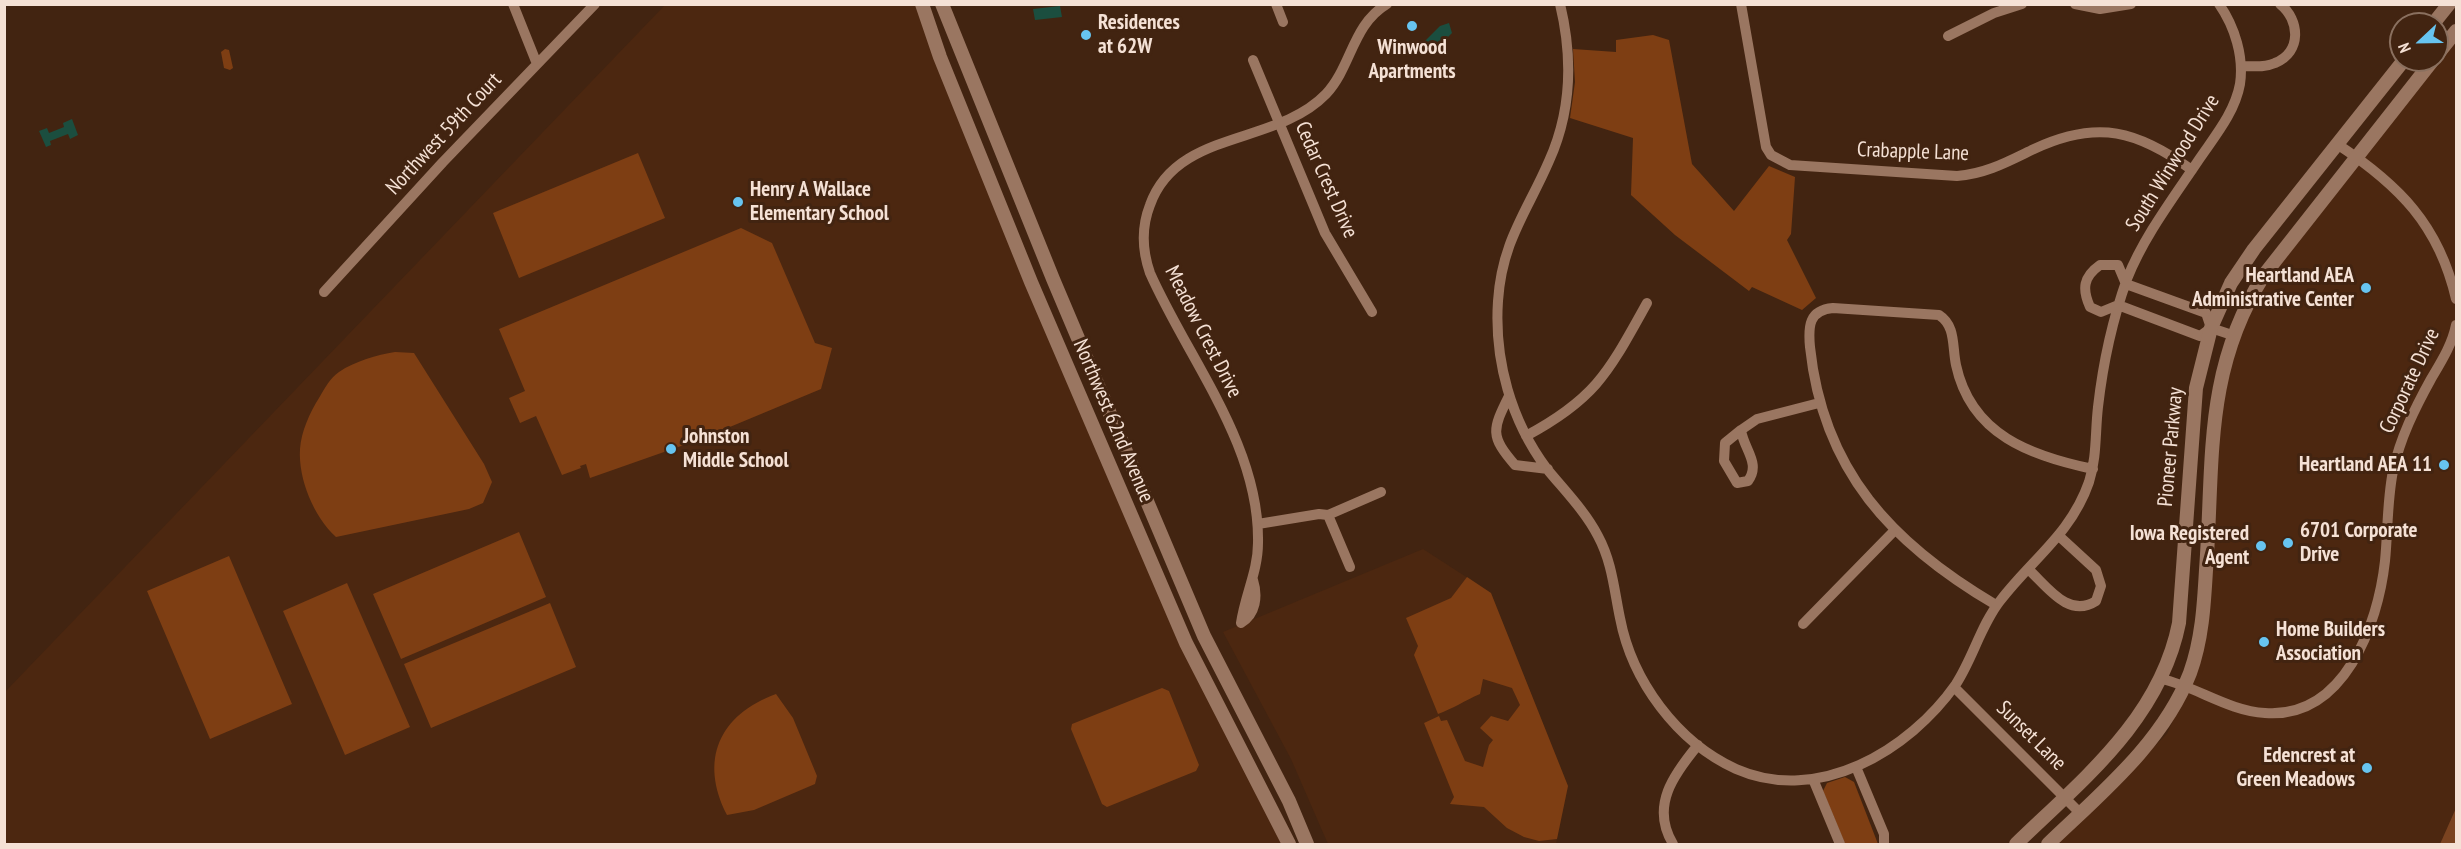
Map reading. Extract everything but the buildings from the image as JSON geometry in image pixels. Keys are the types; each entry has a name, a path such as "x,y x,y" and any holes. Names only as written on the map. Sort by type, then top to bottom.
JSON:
{"street":[{"path":"513,4 537,64"},
{"name":"Northwest 59th Court","path":"324,292 443,162 594,4"},
{"name":"Northwest 62nd Avenue","path":"922,4 940,57 1031,282 1186,643 1289,844"},
{"name":"Northwest 62nd Avenue","path":"942,4 1053,279 1204,636 1289,801 1307,844"},
{"path":"1276,4 1283,22"},
{"name":"Meadow Crest Drive","path":"1253,580 1258,524 1252,483 1245,460 1150,273 1143,244 1144,228 1152,198 1160,184 1181,162 1208,148 1280,124 1310,108 1340,75 1358,33 1368,19 1387,4"},
{"path":"1560,4 1569,60 1567,102 1562,126 1547,167 1514,230 1498,298 1499,348 1509,396 1526,436 1548,469 1579,506 1600,540 1613,576 1625,640 1644,682 1671,719 1698,745 1737,769 1758,776 1791,781 1813,779 1856,767 1901,740 1954,687 1975,652 1996,605 2059,536 2079,506 2093,469 2103,364 2118,305 2126,284 2118,265 2100,265 2089,272 2084,284 2084,293 2091,307 2101,312 2118,305 2200,336 2211,328"},
{"name":"Crabapple Lane","path":"1741,4 1766,147 1781,162 1790,165 1957,176 1975,175 2071,135 2097,132 2124,134 2149,142 2192,170"},
{"path":"1948,36 1994,13 2022,4"},
{"path":"2075,4 2100,9 2131,4"},
{"name":"South Winwood Drive","path":"2126,284 2130,272 2158,222 2230,113 2240,86 2241,66 2237,41 2219,4"},
{"path":"2241,66 2267,66 2277,63 2292,48 2296,28 2293,18 2280,4"},
{"name":"Cedar Crest Drive","path":"1254,60 1325,233 1372,312"},
{"name":"Pioneer Parkway","path":"2016,844 2132,727 2162,679 2174,648 2179,623 2196,388 2211,328 2231,283 2394,72"},
{"name":"Pioneer Parkway","path":"2048,844 2147,745 2170,712 2185,684 2196,654 2203,620 2216,402 2232,334 2246,303 2264,275 2423,72"},
{"path":"2337,144 2356,156 2398,191 2423,219 2445,260 2457,299"},
{"path":"2126,284 2206,313 2211,328"},
{"path":"1526,436 1566,414 1596,387 1613,364 1647,303"},
{"path":"1996,605 1958,582 1894,531 1858,488 1828,430 1819,403 1808,326 1813,315 1823,309 1833,308 1939,315 1950,327 1960,379 1972,404 1988,424 2012,443 2032,453 2093,469"},
{"name":"Corporate Drive","path":"2162,679 2185,684 2251,711 2281,713 2302,708 2322,698 2343,676 2368,629 2382,584 2389,493 2400,444 2419,402 2448,349 2457,326"},
{"path":"2211,328 2232,334"},
{"path":"1509,396 1496,423 1498,446 1515,465 1548,469"},
{"path":"1741,430 1757,419 1819,403"},
{"path":"1258,524 1319,514 1328,515 1381,492"},
{"path":"1328,515 1350,567"},
{"path":"1803,624 1894,531"},
{"path":"2028,569 2067,605 2081,607 2096,601 2101,586 2096,570 2059,536"},
{"name":"Sunset Lane","path":"1954,687 2080,813"},
{"path":"1672,844 1664,817 1666,792 1677,771 1698,745"},
{"path":"1856,767 1884,834 1884,844"},
{"path":"1813,779 1840,844"}],"shaded area":[{"name":"Johnston Middle School","path":"665,5 922,5 1031,282 1282,844 5,844 4,693"},
{"path":"1060,6 1062,17 1035,20 1033,9"},
{"path":"1449,23 1452,33 1432,53 1422,44 1440,26"},
{"path":"1653,35 1669,40 1692,164 1734,211 1769,166 1795,177 1791,234 1787,240 1816,298 1802,310 1752,287 1749,291 1675,235 1631,195 1633,138 1570,118 1575,82 1573,49 1616,52 1616,40"},
{"path":"2456,37 2456,808 2440,844 2056,844 2167,734 2195,671 2209,605 2222,390 2251,303 2429,72 2449,72 2449,46"},
{"path":"225,49 229,50 233,68 230,70 224,68 221,52"},
{"path":"72,119 78,135 70,139 68,134 50,141 51,145 46,147 39,131 47,128 49,133 64,127 63,123"},
{"path":"638,153 665,218 519,278 493,213"},
{"path":"741,228 772,243 815,343 832,348 821,389 701,439 590,478 586,464 562,475 536,416 520,423 509,398 525,391 499,329"},
{"path":"395,352 414,353 484,464 492,482 483,503 469,509 336,537 314,508 305,485 300,461 304,429 309,416 336,374 359,362"},
{"path":"519,532 546,597 401,659 373,594"},
{"path":"1423,549 1491,593 1568,786 1556,844 1328,844 1291,759 1223,632"},
{"path":"229,556 292,704 210,739 147,591"},
{"path":"1467,577 1491,593 1568,786 1557,839 1539,841 1524,837 1507,828 1484,807 1450,804 1454,797 1424,723 1439,716 1441,721 1447,720 1465,761 1483,767 1489,745 1493,740 1480,728 1491,716 1508,721 1520,705 1512,688 1483,679 1480,694 1438,714 1414,655 1418,646 1406,618 1451,598"},
{"path":"347,583 410,727 345,755 283,611"},
{"path":"550,603 576,667 431,728 404,664"},
{"path":"1162,688 1169,691 1199,765 1196,771 1107,807 1102,804 1071,729 1072,724"},
{"path":"776,694 793,718 817,776 815,784 754,810 727,815 715,776 715,758 720,742 728,727 740,714 756,703"},
{"path":"1845,777 1854,782 1878,844 1845,844 1823,791 1827,783"},
{"path":"2456,808 2456,844 2440,844"}],"place":[{"name":"Winwood Apartments","path":"1412,26"},
{"name":"Residences at 62W","path":"1086,35"},
{"name":"Henry A Wallace Elementary School","path":"738,202"},
{"name":"Heartland AEA Administrative Center","path":"2366,288"},
{"name":"Johnston Middle School","path":"671,449"},
{"name":"Heartland AEA 11","path":"2444,465"},
{"name":"6701 Corporate Drive","path":"2288,543"},
{"name":"Iowa Registered Agent","path":"2261,546"},
{"name":"Home Builders Association","path":"2264,642"},
{"name":"Edencrest at Green Meadows","path":"2367,768"}]}
